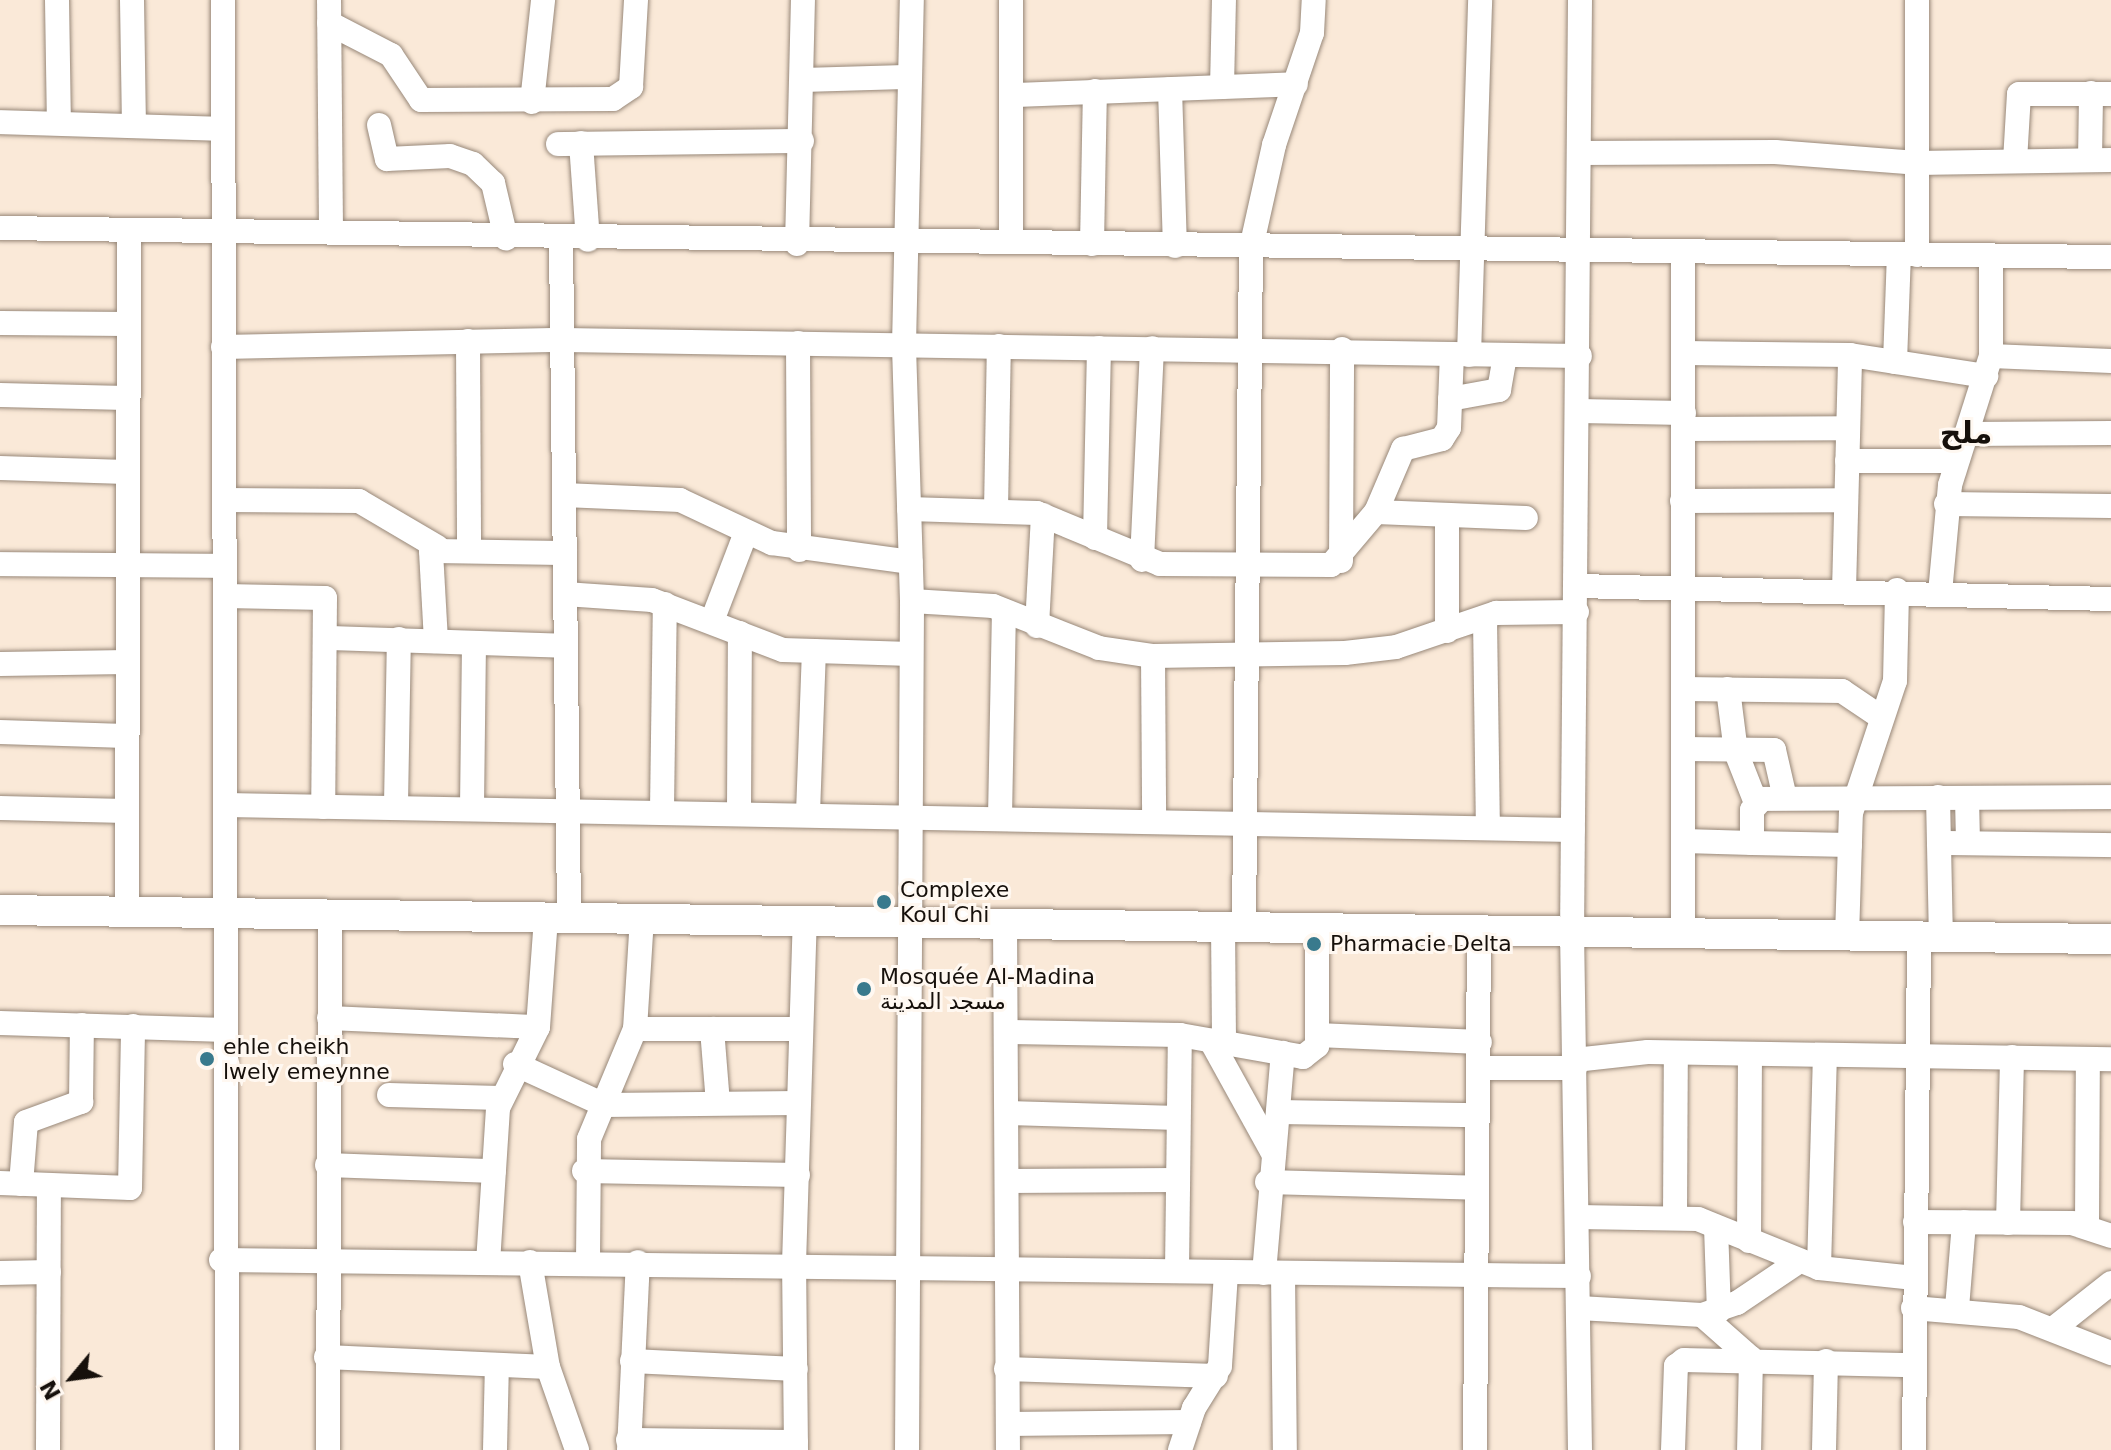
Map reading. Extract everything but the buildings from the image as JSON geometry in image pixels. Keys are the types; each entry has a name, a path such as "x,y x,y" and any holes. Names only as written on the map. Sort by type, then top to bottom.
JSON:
{"main road":[{"path":"0,910 1479,928 1930,940 2111,939"}],"street":[{"path":"57,0 59,123"},
{"path":"132,0 134,126"},
{"path":"223,0 226,1030 221,1260 227,1450"},
{"path":"532,102 543,0"},
{"path":"329,11 391,55 421,100 532,102 623,96 631,87 636,0"},
{"path":"797,244 806,80 803,0"},
{"path":"907,1450 912,601 904,345 912,0"},
{"path":"1011,0 1015,95 1011,242"},
{"path":"1222,87 1224,0"},
{"path":"1274,1155 1218,1042 1234,925 1243,820 1251,248 1296,84 1314,0"},
{"path":"909,509 1043,515 1142,560 1314,567 1341,561 1376,512 1403,449 1442,439 1461,354 1476,249 1480,0"},
{"path":"1580,0 1581,250 1572,930 1580,1450"},
{"path":"1895,362 1917,163 1917,0"},
{"path":"329,11 331,232"},
{"path":"806,80 910,77"},
{"path":"1015,95 1296,84"},
{"path":"1170,89 1175,246"},
{"path":"1092,244 1095,91"},
{"path":"1580,153 1775,152 1917,163 2101,160 2101,93 2019,94 2015,161"},
{"path":"0,122 222,129"},
{"path":"379,125 387,159 450,156 473,164 493,183 506,238"},
{"path":"588,240 570,144 802,141"},
{"path":"0,228 331,232 797,244 1011,242 1251,248 2111,257"},
{"path":"127,912 126,398 129,230"},
{"path":"488,1263 500,1098 515,1064 538,1027 557,917 569,807 561,240"},
{"path":"1683,251 1685,353 1682,501 1686,588 1683,934"},
{"path":"1940,593 1946,504 1956,461 1989,366 1991,256"},
{"path":"0,323 127,324"},
{"path":"223,347 564,340 1099,348 1249,346 1580,356"},
{"path":"468,341 469,549"},
{"path":"798,343 799,550"},
{"path":"996,511 999,346"},
{"path":"1095,538 1099,348"},
{"path":"1142,560 1152,348"},
{"path":"1341,561 1342,349"},
{"path":"1685,353 1850,355 1895,362 1989,366 2111,361"},
{"path":"1844,590 1850,355"},
{"path":"1450,399 1499,390 1505,356"},
{"path":"0,395 126,398"},
{"path":"1579,411 1684,421 1848,428"},
{"path":"1966,434 2111,433"},
{"path":"1847,461 1956,461"},
{"path":"0,468 126,472"},
{"path":"564,495 680,500 745,535 799,550 911,562"},
{"path":"225,500 359,501 437,547 565,553"},
{"path":"1682,501 1846,500"},
{"path":"1946,504 2111,506"},
{"path":"1376,512 1447,519 1526,518"},
{"path":"1037,626 1043,515"},
{"path":"1447,519 1447,631"},
{"path":"712,621 745,535"},
{"path":"436,641 429,557 437,547"},
{"path":"0,564 225,566"},
{"path":"1578,586 1897,590 2111,599"},
{"path":"1847,937 1850,845 1856,798 1898,661 1897,590"},
{"path":"225,596 321,594 327,638 323,807"},
{"path":"565,594 665,604 783,650 911,654"},
{"path":"912,601 1004,611 1099,648 1153,656 1245,656 1383,649 1485,619 1577,612"},
{"path":"662,809 665,604"},
{"path":"1000,817 1004,611"},
{"path":"1485,619 1488,826"},
{"path":"739,810 740,633"},
{"path":"327,638 566,646"},
{"path":"396,805 399,639"},
{"path":"472,807 474,643"},
{"path":"808,813 814,651"},
{"path":"1153,656 1154,818"},
{"path":"0,664 127,662"},
{"path":"1684,689 1842,691 1882,718"},
{"path":"1728,689 1736,752 1756,803 1752,843"},
{"path":"0,732 126,736"},
{"path":"1684,749 1777,753 1785,798"},
{"path":"1914,1450 1913,1308 1918,1059 1939,843 1938,797"},
{"path":"1756,803 1785,798 2111,797"},
{"path":"1967,798 1968,843"},
{"path":"226,805 739,810 910,819 1154,818 1573,830"},
{"path":"0,808 126,811"},
{"path":"1684,841 1850,845"},
{"path":"1939,843 2111,845"},
{"path":"328,1450 325,1261 330,914"},
{"path":"588,1261 584,1171 604,1105 635,1029 642,918"},
{"path":"638,1262 628,1445 796,1446 794,1264 798,1175 798,1029 805,920"},
{"path":"1005,921 1010,1032 1005,1270 1008,1450"},
{"path":"1010,1032 1180,1035 1283,1053 1313,1053 1317,1035 1317,927"},
{"path":"1475,1450 1479,928"},
{"path":"329,1018 538,1027"},
{"path":"0,1023 226,1030"},
{"path":"82,1025 81,1102 26,1122 10,1183 130,1188 133,1026"},
{"path":"635,1029 798,1029"},
{"path":"712,1029 718,1103"},
{"path":"1177,1271 1180,1035"},
{"path":"1317,1035 1480,1042"},
{"path":"1283,1053 1274,1155 1267,1182 1285,1450"},
{"path":"1478,1068 1575,1064 1676,1053 1918,1059 2100,1059 2087,1227"},
{"path":"1675,1217 1676,1053"},
{"path":"1749,1241 1750,1055"},
{"path":"1808,1265 1825,1057"},
{"path":"2008,1223 2012,1057"},
{"path":"515,1064 604,1105 798,1103"},
{"path":"389,1095 500,1098"},
{"path":"1278,1112 1478,1115"},
{"path":"1008,1113 1178,1118"},
{"path":"327,1165 494,1171"},
{"path":"584,1171 798,1175"},
{"path":"1007,1181 1176,1180"},
{"path":"1267,1182 1477,1188"},
{"path":"48,1450 49,1185"},
{"path":"1578,1217 1675,1217 1716,1227 1808,1265 1914,1278"},
{"path":"1915,1222 2087,1227 2111,1236"},
{"path":"1957,1308 1964,1222"},
{"path":"1716,1227 1711,1313 1751,1358 1749,1450"},
{"path":"221,1260 588,1261 907,1269 1579,1276"},
{"path":"530,1262 548,1367 577,1450"},
{"path":"1579,1308 1711,1313 1808,1265"},
{"path":"0,1273 49,1272"},
{"path":"1185,1449 1189,1422 1216,1376 1226,1272"},
{"path":"2053,1329 2111,1283"},
{"path":"1913,1308 1957,1308 2053,1329 2111,1353"},
{"path":"1673,1450 1676,1366 1706,1356 1913,1365"},
{"path":"326,1357 548,1367"},
{"path":"632,1361 796,1369"},
{"path":"1824,1450 1826,1361"},
{"path":"495,1450 497,1365"},
{"path":"1006,1369 1216,1376"},
{"path":"1008,1424 1189,1422"}],"place":[{"name":"Complexe Koul Chi","path":"884,902"},
{"name":"Pharmacie Delta","path":"1314,944"},
{"name":"Mosquée Al-Madina مسجد المدينة","path":"864,989"},
{"name":"ehle cheikh lwely emeynne","path":"207,1059"}],"district":[{"name":"ملح","path":"1966,433"}]}
